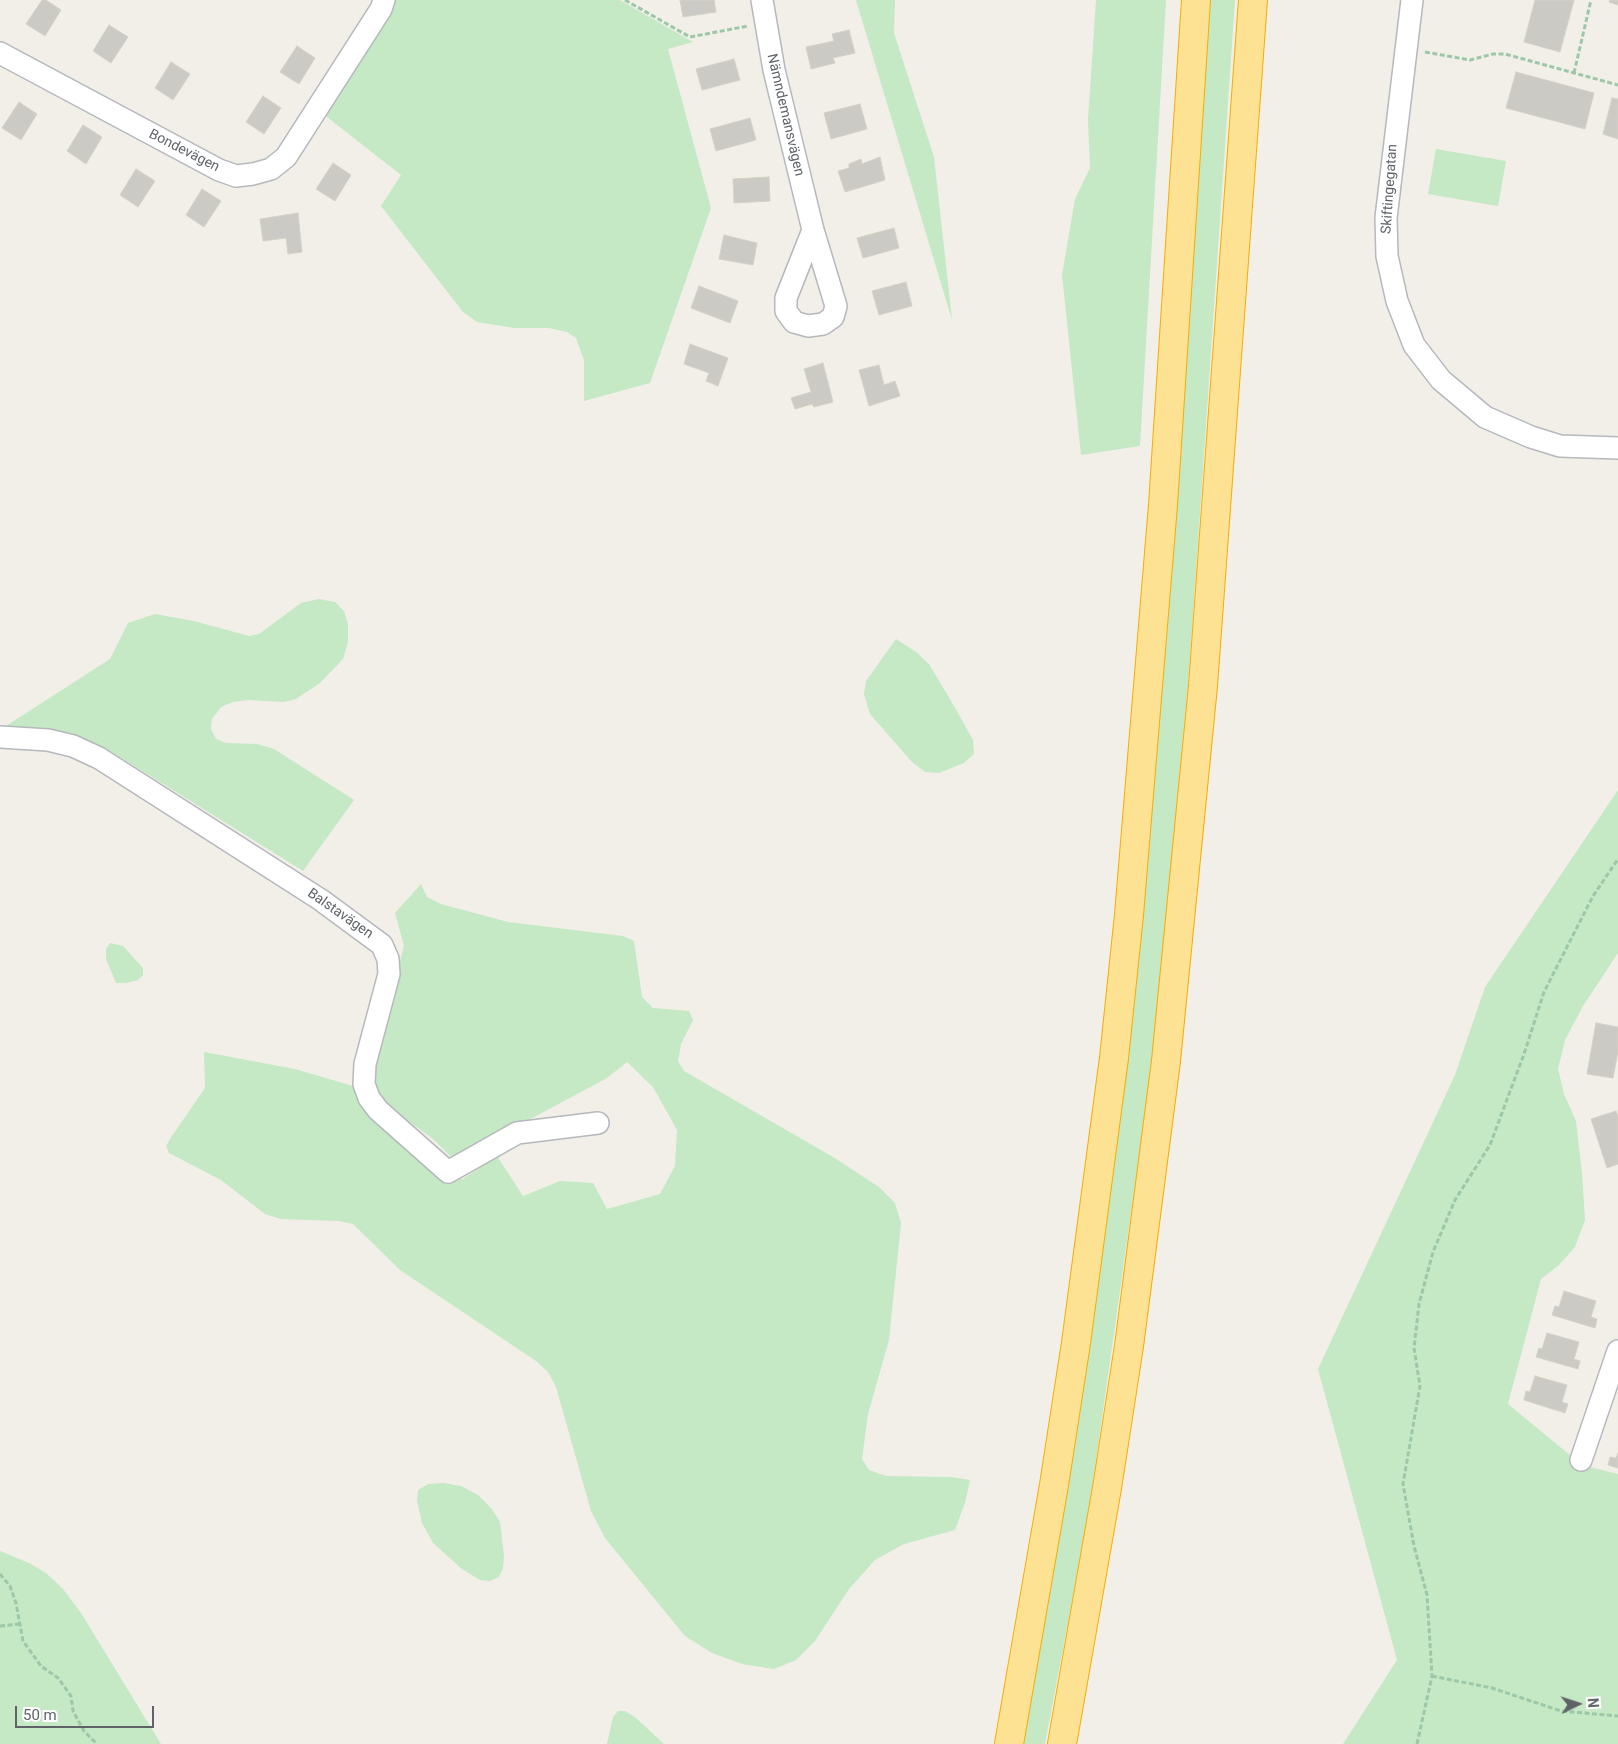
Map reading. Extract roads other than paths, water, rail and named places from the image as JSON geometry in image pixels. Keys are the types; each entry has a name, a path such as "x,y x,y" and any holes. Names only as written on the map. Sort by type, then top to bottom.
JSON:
{"highway":[{"path":"1008,1744 1043,1551 1076,1343 1114,1058 1150,682 1196,0"},
{"path":"1062,1744 1107,1488 1127,1356 1166,1062 1203,686 1253,0"}],"street":[{"name":"Bondevägen","path":"0,53 219,170 236,176 253,174 271,169 286,157 381,9 384,0"},
{"name":"Nämndemansvägen","path":"762,0 764,23 813,230"},
{"name":"Skiftingegatan","path":"1412,0 1386,218 1387,256 1397,301 1414,345 1441,380 1485,417 1531,437 1560,446 1618,448"},
{"name":"Balstavägen","path":"0,737 48,740 72,746 98,758 321,900 382,945 388,959 389,974 365,1064 364,1084 369,1098 378,1110 448,1172 517,1133 598,1124"},
{"path":"1581,1460 1618,1352"}]}
